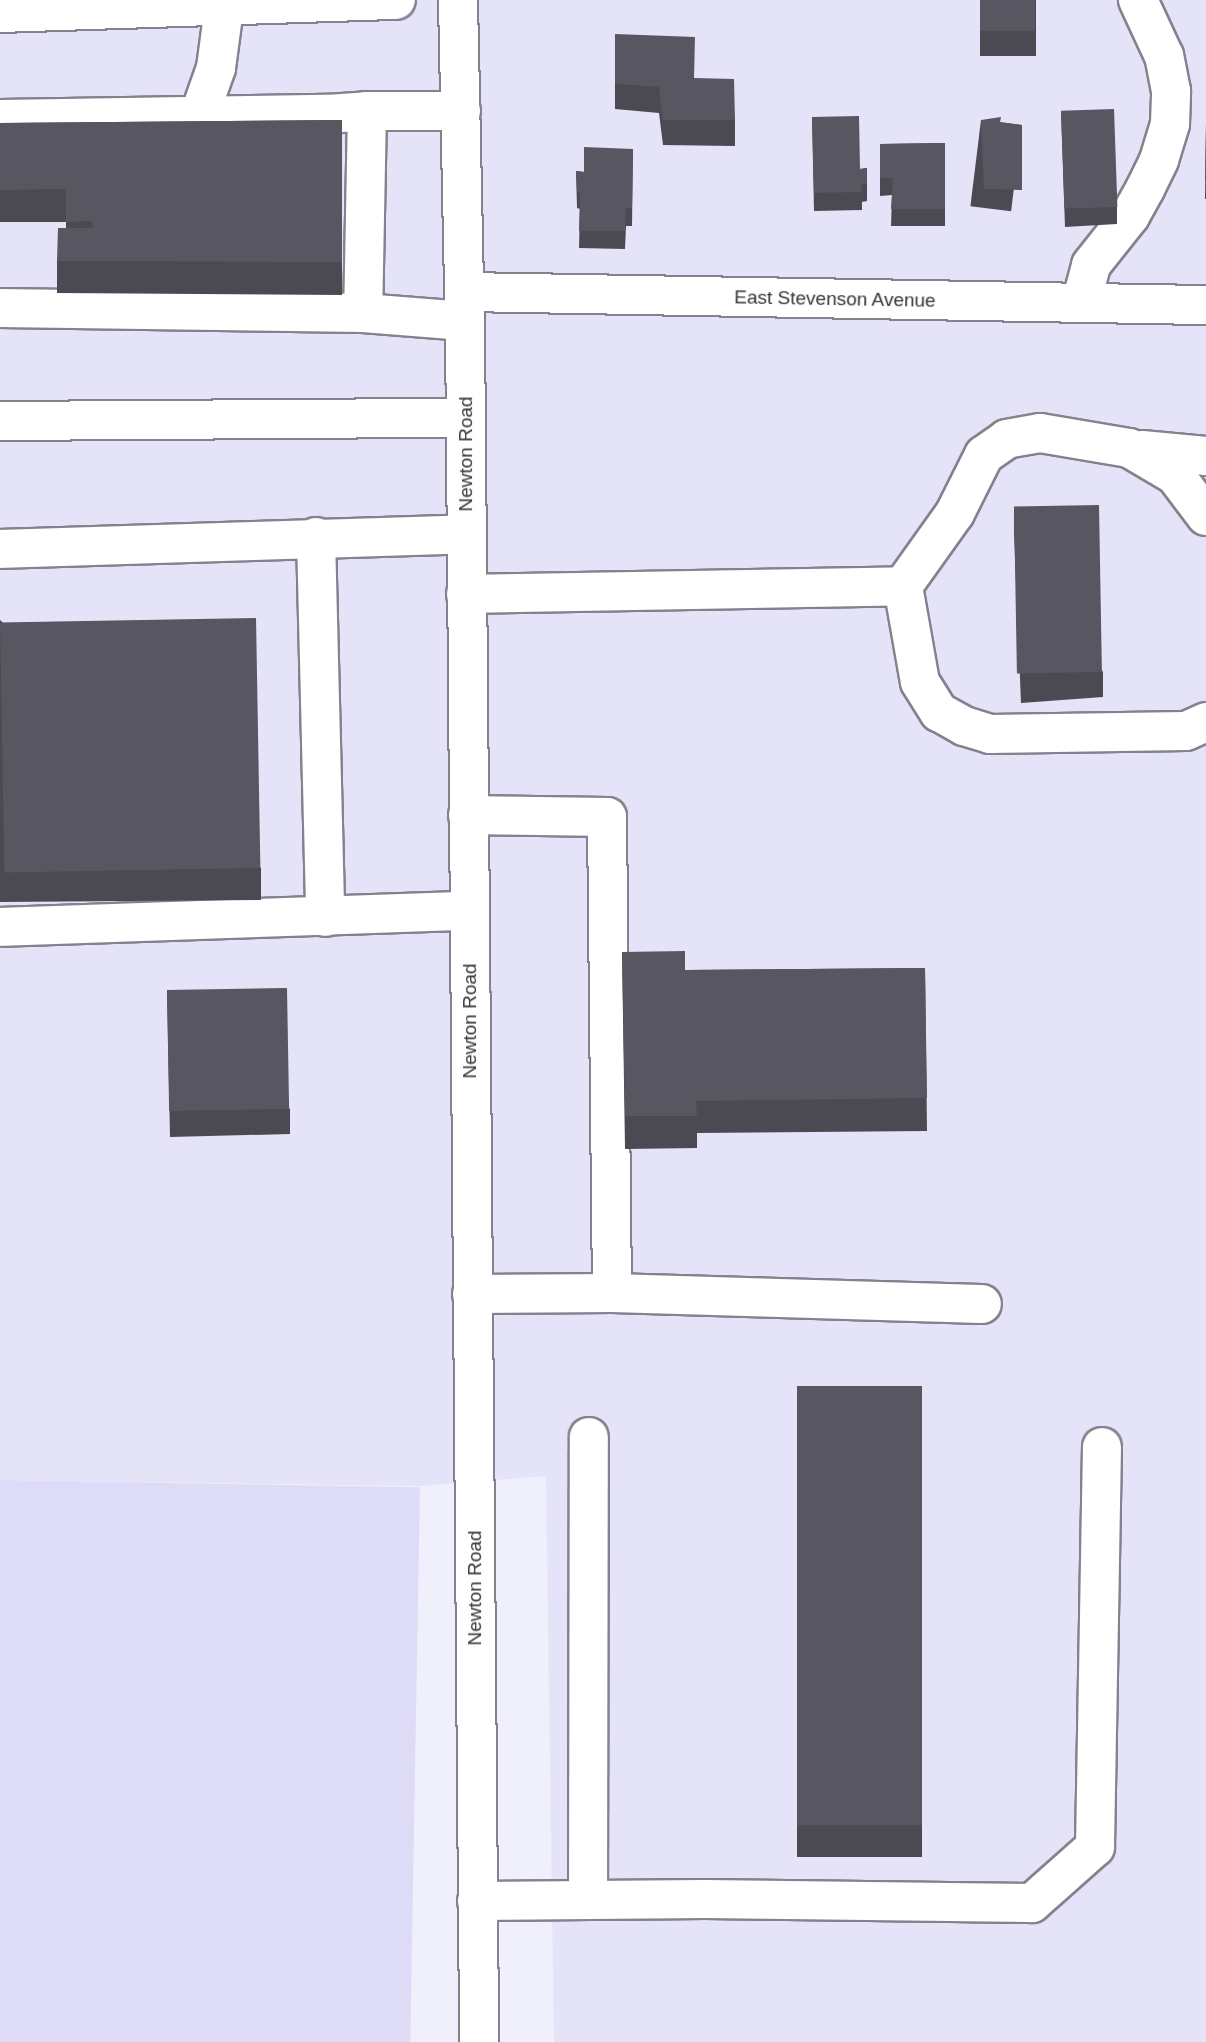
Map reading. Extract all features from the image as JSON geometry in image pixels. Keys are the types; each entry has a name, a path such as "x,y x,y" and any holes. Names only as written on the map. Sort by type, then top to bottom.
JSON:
{"street":[{"path":"0,13 224,8 396,0"},
{"name":"Newton Road","path":"458,0 465,306 478,2042"},
{"path":"1081,303 1087,273 1099,253 1130,216 1159,160 1170,124 1171,90 1164,56 1139,0"},
{"path":"199,116 216,68 224,8"},
{"path":"363,313 367,111"},
{"path":"0,119 461,111"},
{"name":"East Stevenson Avenue","path":"0,308 363,313 465,306 1081,303 1206,305"},
{"path":"0,421 465,418"},
{"path":"1206,456 1129,448 1040,433 1007,439 984,455 955,513 903,586 920,681 939,712 964,726 990,734 1186,731 1206,722"},
{"path":"1129,448 1175,475 1206,516"},
{"path":"0,550 316,537 466,534"},
{"path":"316,537 326,917"},
{"path":"466,594 903,586"},
{"path":"468,814 607,817 611,1293"},
{"path":"0,927 469,911"},
{"path":"472,1294 611,1293 982,1304"},
{"path":"588,1900 589,1437"},
{"path":"477,1901 1032,1903 1095,1847 1102,1447"}],"shaded area":[{"path":"0,0 1206,0 1206,2042 554,2042 546,1476 420,1486 0,1480"},
{"path":"0,1480 420,1487 410,2042 0,2042"}],"building":[{"path":"980,0 1035,0 1035,31 980,31"},
{"path":"615,34 695,37 694,78 734,79 735,120 663,120 659,87 615,84"},
{"path":"1114,109 1117,207 1064,209 1061,111"},
{"path":"859,116 860,169 867,168 867,184 861,185 862,192 814,193 812,117"},
{"path":"1001,117 1000,122 1022,125 1022,190 984,189 981,120"},
{"path":"342,120 342,262 57,261 58,228 93,228 92,221 66,222 66,189 0,190 0,123"},
{"path":"945,143 945,209 891,209 893,178 880,178 880,144"},
{"path":"584,147 633,149 632,208 626,208 625,231 579,231 580,192 577,191 576,171 584,172"},
{"path":"1099,505 1102,672 1017,673 1014,506"},
{"path":"256,618 260,868 4,872 0,622"},
{"path":"685,951 685,970 925,968 927,1098 696,1101 697,1116 625,1116 622,952"},
{"path":"287,988 289,1109 169,1111 167,990"},
{"path":"797,1386 922,1386 922,1825 797,1825"}]}
